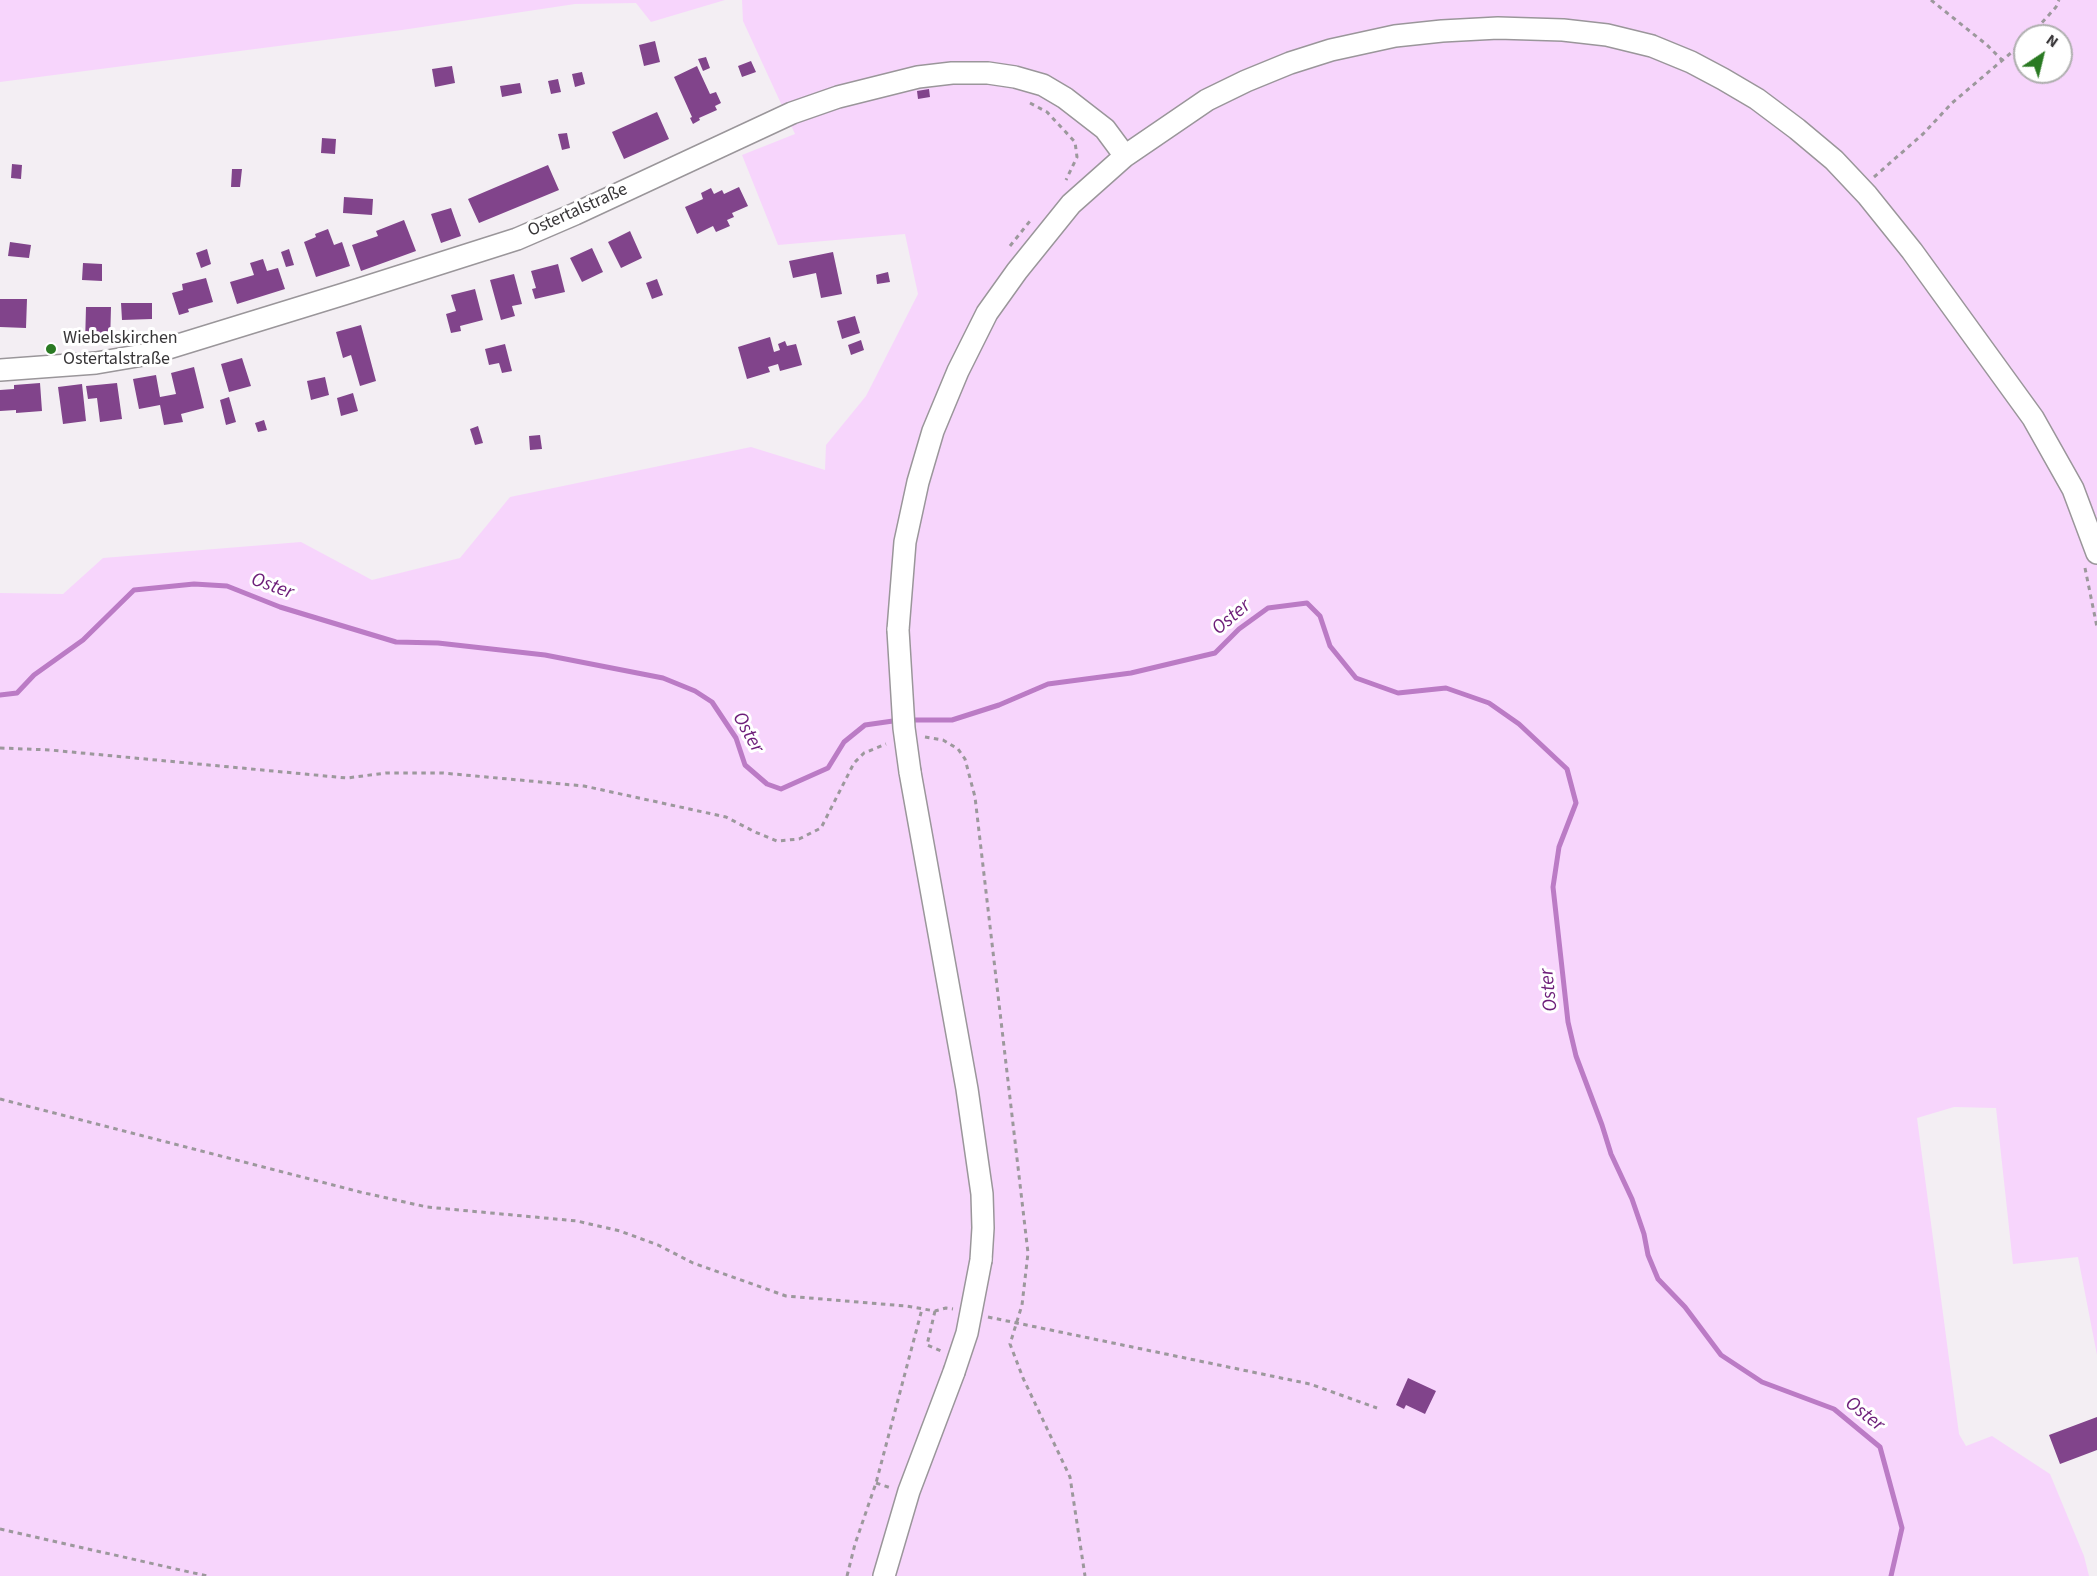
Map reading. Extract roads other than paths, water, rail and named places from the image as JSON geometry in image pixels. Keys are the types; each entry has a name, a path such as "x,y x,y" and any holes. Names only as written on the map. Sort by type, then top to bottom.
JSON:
{"main road":[{"path":"884,1576 909,1491 967,1333 981,1260 983,1228 982,1194 972,1120 904,728 898,630 905,542 918,482 933,431 958,371 987,313 1017,271 1071,204 1125,156 1207,100 1246,81 1290,63 1395,36 1498,28 1563,30 1607,35 1652,46 1691,62 1756,99 1834,160 1860,187 1912,251 2033,418 2073,489 2090,557"},
{"name":"Ostertalstraße","path":"0,370 96,363 149,354 355,291 517,239 792,113 838,97 918,77 952,73 988,73 1015,77 1043,86 1065,98 1105,129 1125,156"}],"waterway":[{"name":"Oster","path":"0,695 17,693 34,675 83,640 134,590 194,584 227,586 280,607 396,642 438,643 545,655 663,678 695,691 712,702 736,738 745,765 767,784 781,789 828,768 844,742 865,725 900,720"},
{"name":"Oster","path":"909,720 952,720 999,705 1048,684 1131,673 1215,653 1239,629 1268,608 1307,603 1320,616 1330,646 1356,678 1398,693 1446,688 1489,703 1519,724 1567,769 1576,803 1559,847 1553,887 1568,1022 1576,1056 1611,1154 1632,1199 1644,1234 1648,1255 1658,1279 1685,1307 1721,1355 1762,1382 1834,1409 1880,1447 1902,1528 1891,1576"}],"place":[{"name":"Wiebelskirchen Ostertalstraße","path":"51,349"}]}
